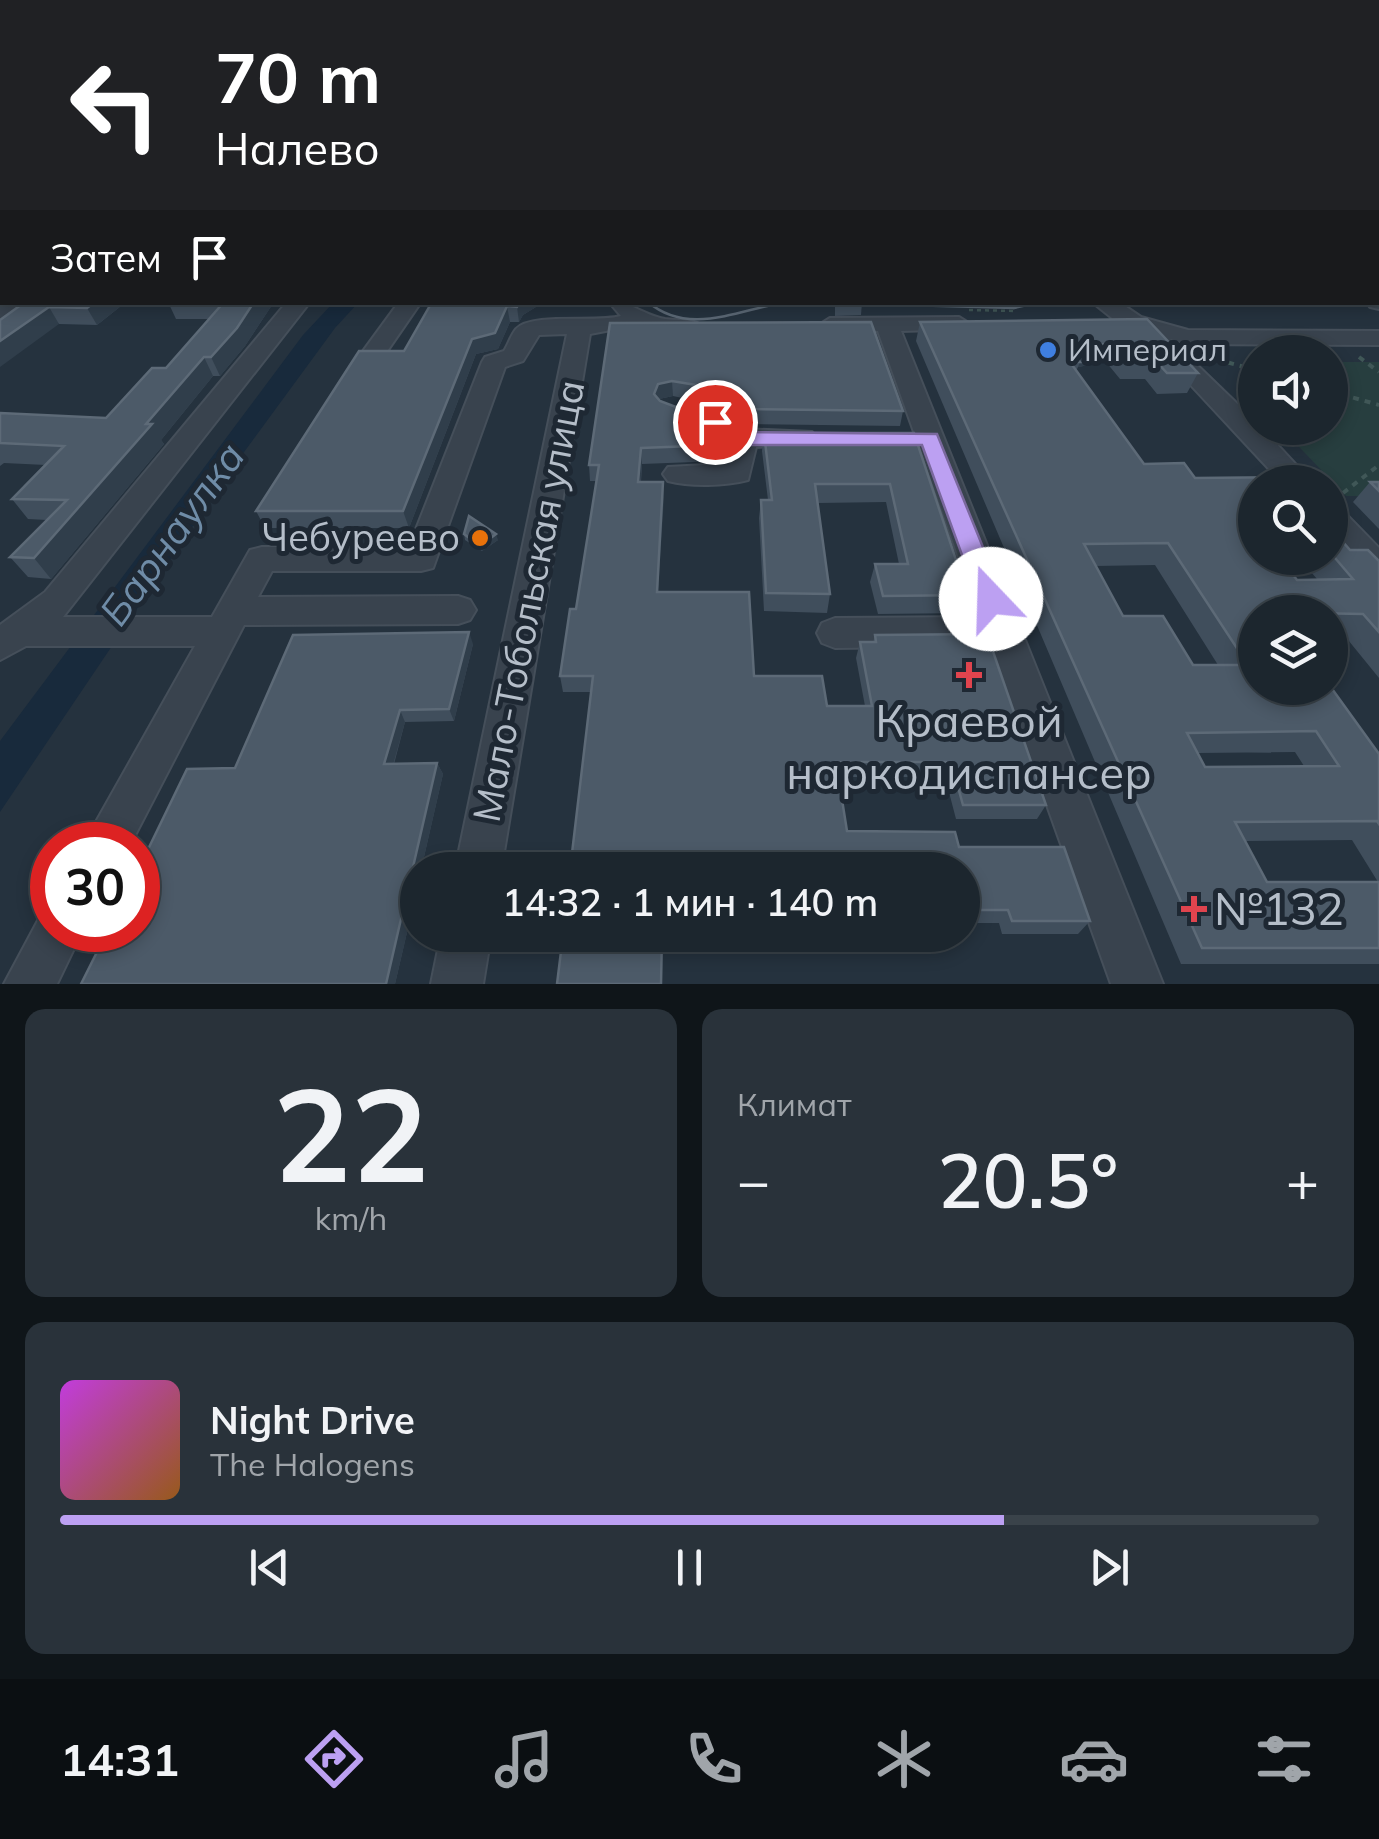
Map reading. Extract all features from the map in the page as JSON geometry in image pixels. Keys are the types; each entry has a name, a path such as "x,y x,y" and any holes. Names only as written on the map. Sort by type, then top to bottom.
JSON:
{"street":[{"path":"10,638 57,602 297,305"},
{"path":"370,358 408,305"},
{"path":"1096,305 1144,313 1187,338 1379,338"},
{"path":"119,822 262,559 421,559 494,362 514,356 525,333 534,328 608,326 629,310 661,326 726,327"},
{"path":"1102,313 1144,313"},
{"path":"1144,313 1182,360 1295,465"},
{"path":"814,326 984,324"},
{"path":"886,325 1138,984"},
{"name":"Мало-Тобольская улица","path":"481,852 579,333"},
{"path":"715,422 742,438 836,438"},
{"path":"678,474 738,473 742,438"},
{"path":"892,439 930,439"},
{"path":"1348,516 1379,569"},
{"path":"10,638 166,632 228,621 458,610"},
{"path":"834,632 1003,631"},
{"path":"30,984 47,952"},
{"path":"456,984 463,952"}],"path":[{"path":"1355,354 1379,372"},
{"path":"1204,356 1238,365"},
{"path":"1348,396 1379,405"},
{"path":"1348,499 1379,465"}],"green space":[{"path":"1348,362 1379,362 1379,496 1348,496 1348,465 1316,465 1297,445 1348,445"}],"water":[{"name":"Барнаулка","path":"331,305 356,305 228,474 0,812 0,741 303,335"}],"building":[{"path":"21,305 91,305 49,307 0,341 0,320"},
{"path":"221,305 252,305 237,328 211,357 204,357 146,424 152,424 34,558 10,557 67,500 12,499 64,446 0,443 0,413 106,418 152,368 166,368"},
{"path":"430,305 518,305 507,306 495,333 472,339 403,511 256,511 359,351 404,351"},
{"path":"1147,319 1198,373 1167,373 1154,359 1128,359 1114,342 1072,350 1080,362 1070,362 1144,464 1184,463 1195,478 1238,478 1238,575 1353,579 1348,573 1348,548 1368,550 1379,561 1379,632 1363,614 1348,614 1348,595 1238,595 1238,650 1168,543 1084,544 1123,616 1163,616 1193,665 1238,665 1238,705 1344,705 1379,754 1379,824 1235,822 1267,882 1379,882 1379,948 1202,948 920,322","holes":["1316,731 1339,766 1205,767 1187,733"]},
{"path":"871,322 903,411 748,409 696,385 672,381 658,384 654,394 660,401 718,423 719,445 641,448 638,482 663,482 657,592 749,592 754,676 822,676 827,706 872,706 860,642 876,642 875,635 987,634 1046,805 963,805 951,762 836,762 847,831 955,832 959,847 1064,847 1090,921 1012,921 1008,910 980,910 980,852 572,852 593,676 560,676 570,609 576,609 599,465 589,465 610,323"},
{"path":"764,433 914,433 957,563 962,563 973,595 883,596 875,564 908,564 890,484 815,484 830,594 766,593 761,500 772,500"},
{"path":"469,516 496,534 480,546 464,534"},
{"path":"469,632 449,709 400,710 384,764 437,763 416,852 400,852 400,923 386,984 81,984 97,952 160,952 160,825 187,769 235,768 293,635"},
{"path":"561,952 662,952 661,984 557,984"}],"tram line":[{"path":"653,305 680,318 698,319 774,305"},
{"path":"906,305 1028,305"}],"place":[{"name":"Империал","path":"1048,350"},
{"name":"Чебуреево","path":"480,538"},
{"name":"Краевой наркодиспансер","path":"969,675"},
{"name":"№132","path":"1194,909"}],"route":[{"path":"715,422 742,438 930,439 991,599"}]}
